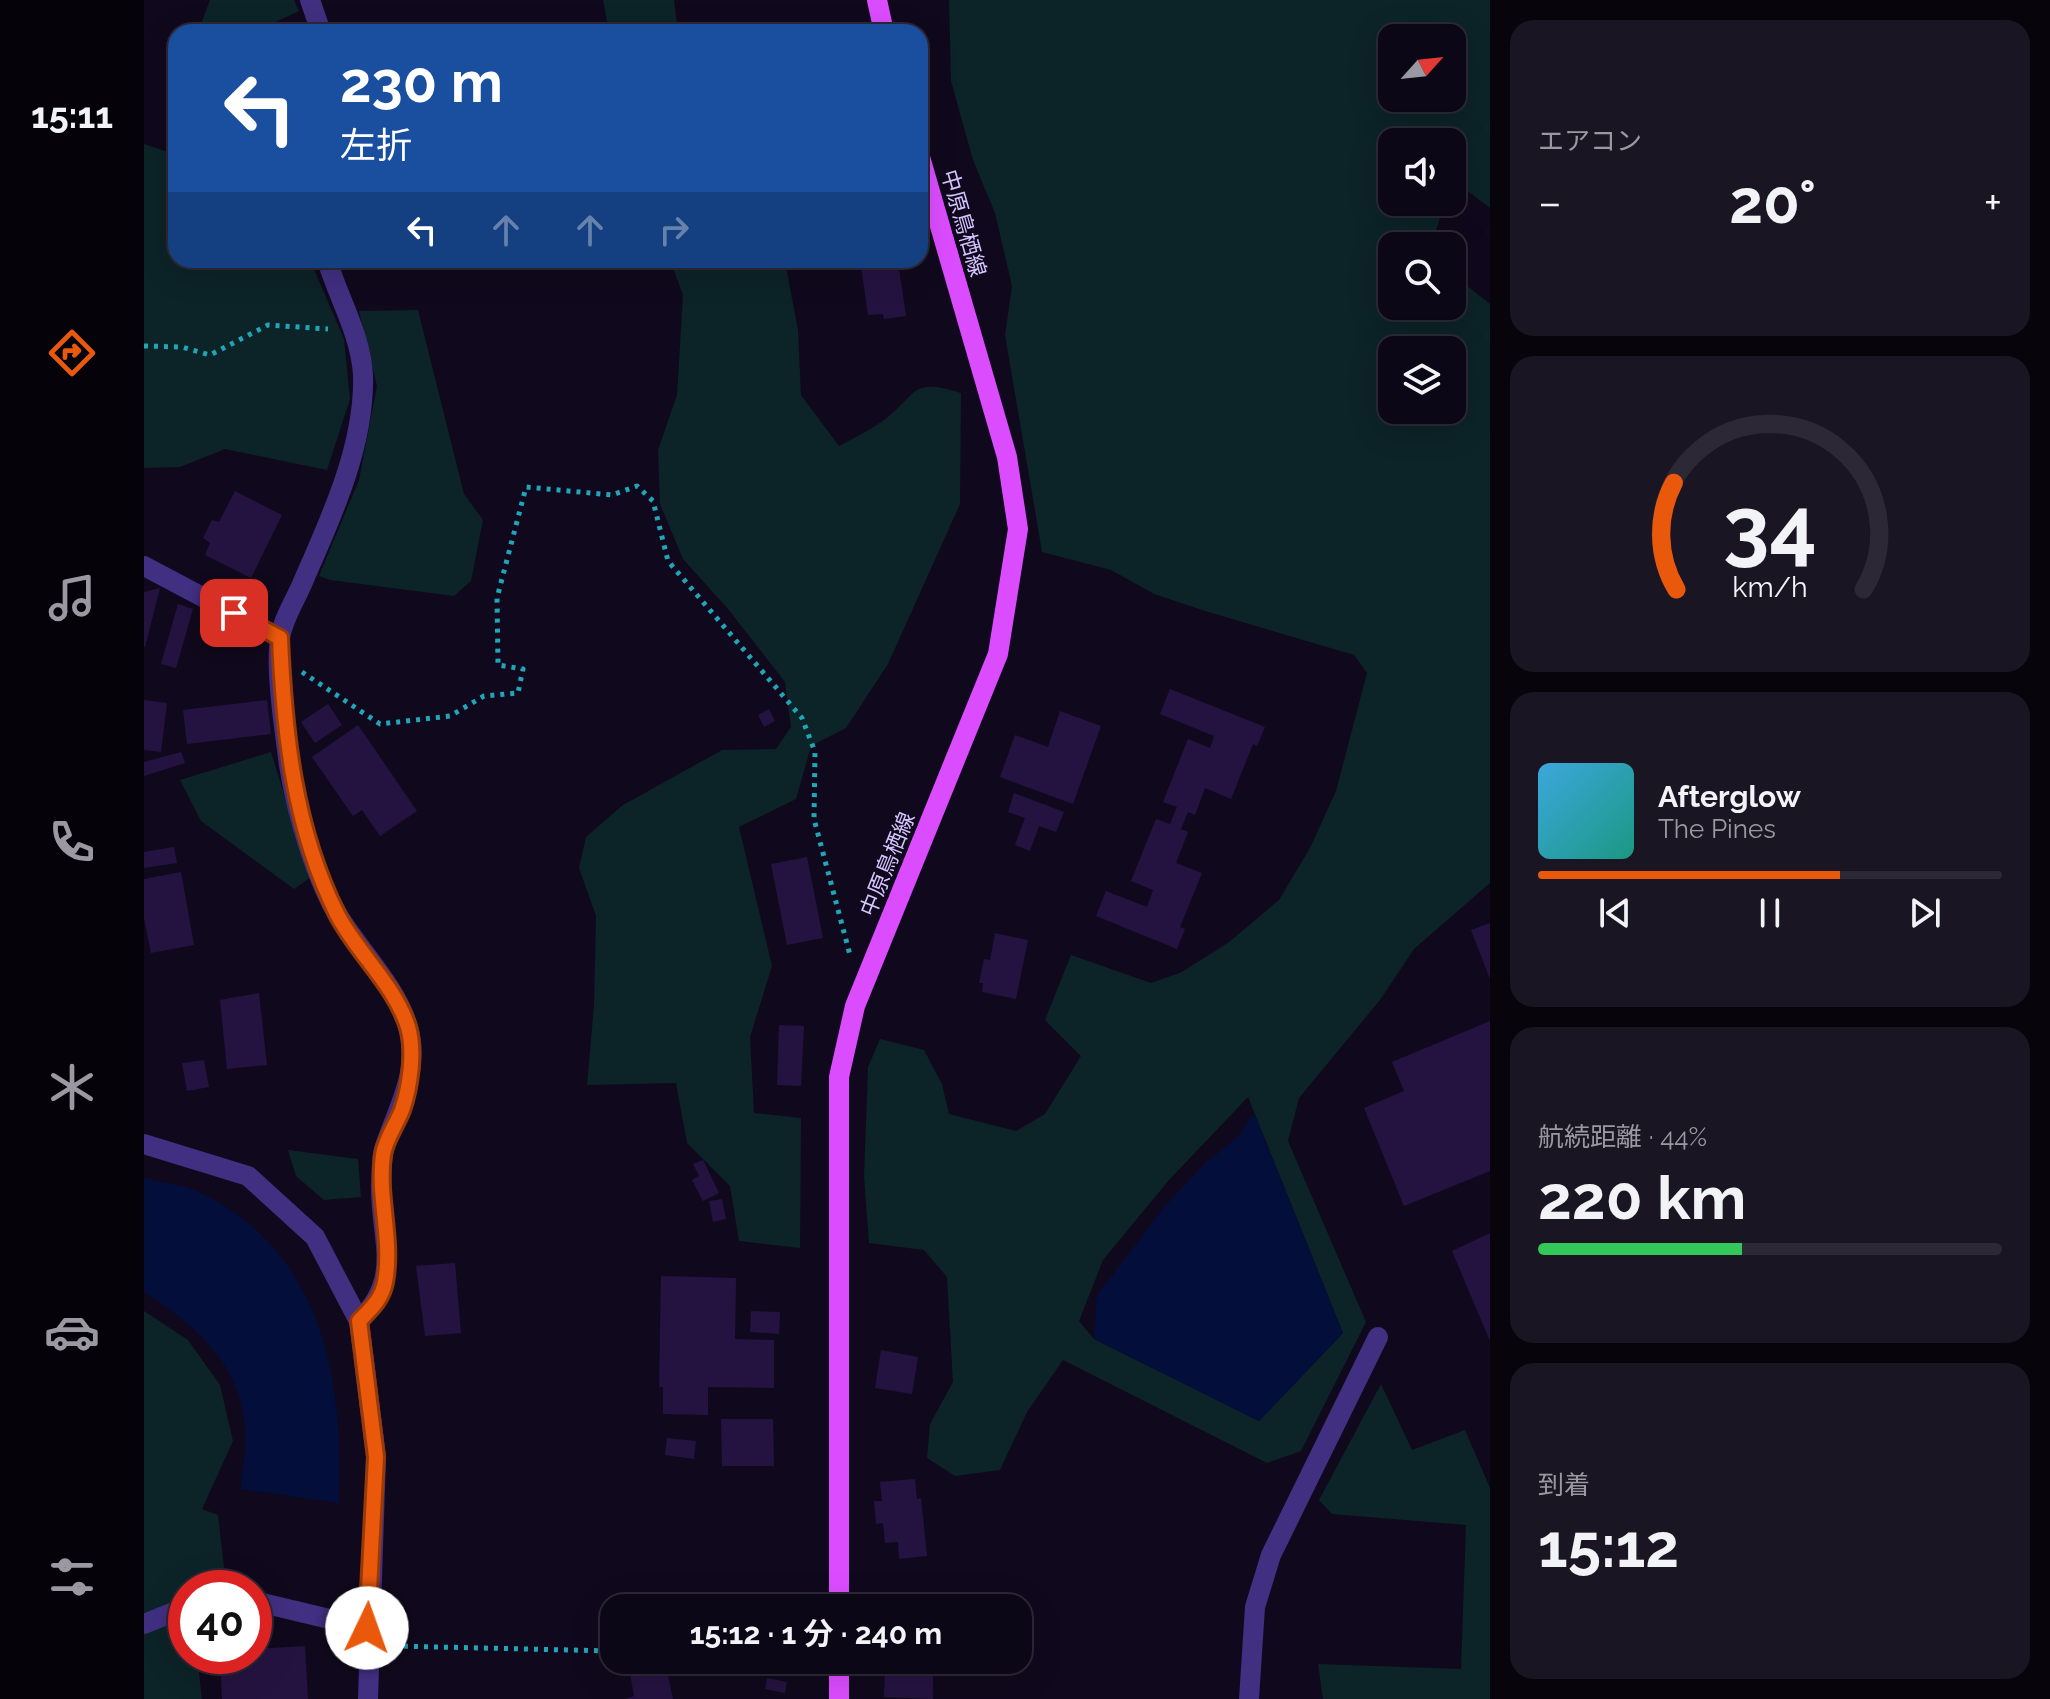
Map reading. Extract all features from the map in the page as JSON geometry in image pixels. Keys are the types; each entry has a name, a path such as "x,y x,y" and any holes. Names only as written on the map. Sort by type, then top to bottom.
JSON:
{"main road":[{"path":"877,0 882,24"},
{"name":"中原鳥栖線","path":"839,1594 839,1077 855,1006 998,654 1018,529 1007,457 928,185"},
{"path":"839,1674 839,1699"}],"street":[{"path":"310,0 318,24"},
{"path":"330,268 353,330 363,374 359,418 333,512 280,638 289,767 318,869 338,916 392,995 408,1027 411,1061 403,1108 383,1151 381,1189 387,1241 385,1282 377,1304 359,1321"},
{"path":"144,566 280,638"},
{"path":"144,1144 248,1176 315,1237 359,1321 376,1457 367,1628 368,1699"},
{"path":"1249,1699 1255,1607 1271,1555 1378,1337"},
{"path":"272,1605 367,1628"},
{"path":"144,1624 168,1614"}],"path":[{"path":"144,346 182,347 210,355 268,325 353,330"},
{"path":"282,678 305,671 380,724 450,716 484,696 518,693 523,669 498,665 497,598 526,487 612,495 637,486 653,501 668,561 802,718 815,752 814,819 849,954 871,968"},
{"path":"367,1628 390,1646 600,1651"}],"green space":[{"path":"210,0 294,0 299,11 271,24 201,24"},
{"path":"603,0 674,0 677,24 608,24"},
{"path":"949,0 1490,0 1490,208 1466,190 1466,128 1378,128 1378,216 1441,216 1435,232 1378,232 1378,320 1466,320 1466,285 1490,304 1490,883 1414,949 1380,1000 1299,1098 1288,1141 1366,1322 1301,1451 1267,1463 1063,1360 1027,1412 1000,1470 955,1476 927,1458 930,1424 953,1382 947,1277 924,1250 869,1243 864,1177 868,1067 880,1039 924,1050 942,1084 949,1114 1016,1131 1045,1114 1081,1056 1045,1020 1071,955 1151,983 1182,972 1229,942 1279,900 1310,848 1336,791 1367,673 1354,655 1205,611 1154,594 1111,570 1042,552 1005,335 1012,286 995,213 973,160 951,81","holes":["1248,1097 1343,1333 1259,1421 1094,1339 1079,1321 1103,1260 1169,1180"]},
{"path":"144,144 168,152 168,268 313,268 344,339 350,399 327,470 225,449 180,467 144,468"},
{"path":"673,268 787,268 798,330 801,395 839,446 884,420 916,391 932,387 961,393 960,504 888,664 846,728 811,746 796,799 739,827 772,966 750,1037 754,1113 801,1118 800,1248 739,1241 730,1186 687,1143 676,1083 587,1085 594,1005 596,916 579,868 586,837 623,805 722,750 776,749 791,727 785,682 728,609 683,559 660,504 658,450 677,395 683,295"},
{"path":"418,310 464,494 483,520 471,581 454,596 319,576 359,480 377,386 359,311"},
{"path":"271,752 310,878 294,889 201,821 180,780"},
{"path":"288,1150 358,1159 361,1197 324,1200 296,1176"},
{"path":"144,1311 188,1340 220,1385 233,1441 202,1509 218,1515 223,1570 168,1570 168,1674 199,1674 202,1699 144,1699"},
{"path":"1381,1384 1412,1450 1465,1430 1490,1488 1490,1699 1323,1699 1318,1664 1461,1669 1466,1525 1332,1514 1319,1500"}],"shaded area":[{"path":"1254,1113 1343,1333 1259,1421 1094,1339 1097,1295 1165,1206 1204,1164 1238,1137"},
{"path":"144,1178 196,1191 244,1219 276,1250 300,1286 318,1325 330,1367 337,1411 339,1503 241,1489 246,1434 234,1383 224,1364 197,1332 144,1292"}],"building":[{"path":"861,268 899,268 906,316 884,319 883,314 868,315"},
{"path":"235,491 282,515 251,578 205,555 210,543 203,538 212,520 219,522"},
{"path":"160,588 145,647 144,647 144,592"},
{"path":"178,604 193,609 176,668 161,664"},
{"path":"1170,689 1265,727 1257,746 1253,744 1231,799 1205,788 1195,815 1188,812 1181,829 1188,832 1176,863 1202,873 1180,927 1185,929 1177,949 1096,916 1106,891 1147,907 1153,890 1131,881 1156,819 1170,824 1177,807 1163,802 1188,739 1210,748 1214,736 1160,714"},
{"path":"144,700 167,703 161,752 144,750"},
{"path":"267,700 271,734 187,744 183,710"},
{"path":"328,704 342,725 315,743 301,722"},
{"path":"769,709 775,721 764,727 758,715"},
{"path":"1060,711 1101,726 1073,804 1000,777 1015,735 1048,747"},
{"path":"358,725 417,811 380,836 362,810 353,816 312,757"},
{"path":"181,752 185,763 144,776 144,762"},
{"path":"1014,793 1064,812 1056,832 1039,826 1030,851 1015,845 1025,818 1008,812"},
{"path":"174,847 177,863 144,868 144,852"},
{"path":"807,857 823,938 787,945 771,864"},
{"path":"181,872 194,945 151,953 144,918 144,879"},
{"path":"1490,923 1490,979 1471,930"},
{"path":"995,933 1028,940 1016,999 982,992 983,983 979,983 984,959 990,960"},
{"path":"259,993 267,1065 227,1069 220,1000"},
{"path":"1490,1021 1490,1171 1404,1206 1364,1108 1404,1091 1392,1062"},
{"path":"779,1025 804,1026 801,1086 777,1085"},
{"path":"204,1060 209,1087 187,1091 182,1063"},
{"path":"703,1160 719,1193 703,1201 692,1180 699,1176 693,1164"},
{"path":"722,1199 726,1219 713,1222 709,1201"},
{"path":"1490,1233 1490,1341 1452,1251"},
{"path":"455,1263 461,1333 425,1336 416,1266"},
{"path":"661,1276 736,1278 735,1339 774,1340 774,1388 708,1387 708,1415 663,1414 663,1387 659,1387"},
{"path":"751,1311 780,1312 779,1334 750,1332"},
{"path":"881,1350 918,1357 912,1394 875,1388"},
{"path":"721,1419 773,1419 774,1466 722,1466"},
{"path":"667,1438 696,1441 694,1459 665,1455"},
{"path":"915,1479 917,1499 921,1498 927,1556 899,1559 898,1542 885,1543 883,1523 876,1524 874,1501 882,1501 880,1482"},
{"path":"305,1646 308,1699 222,1699 221,1674 272,1674 272,1648"},
{"path":"630,1674 668,1674 673,1699 625,1699 634,1696"},
{"path":"885,1674 933,1674 933,1699 884,1697"},
{"path":"767,1678 787,1682 785,1693 765,1689"}],"route":[{"path":"234,613 280,638 289,767 318,869 338,916 392,995 408,1027 411,1061 403,1108 383,1151 381,1189 387,1241 385,1282 377,1304 359,1321 376,1457 367,1628"}]}
